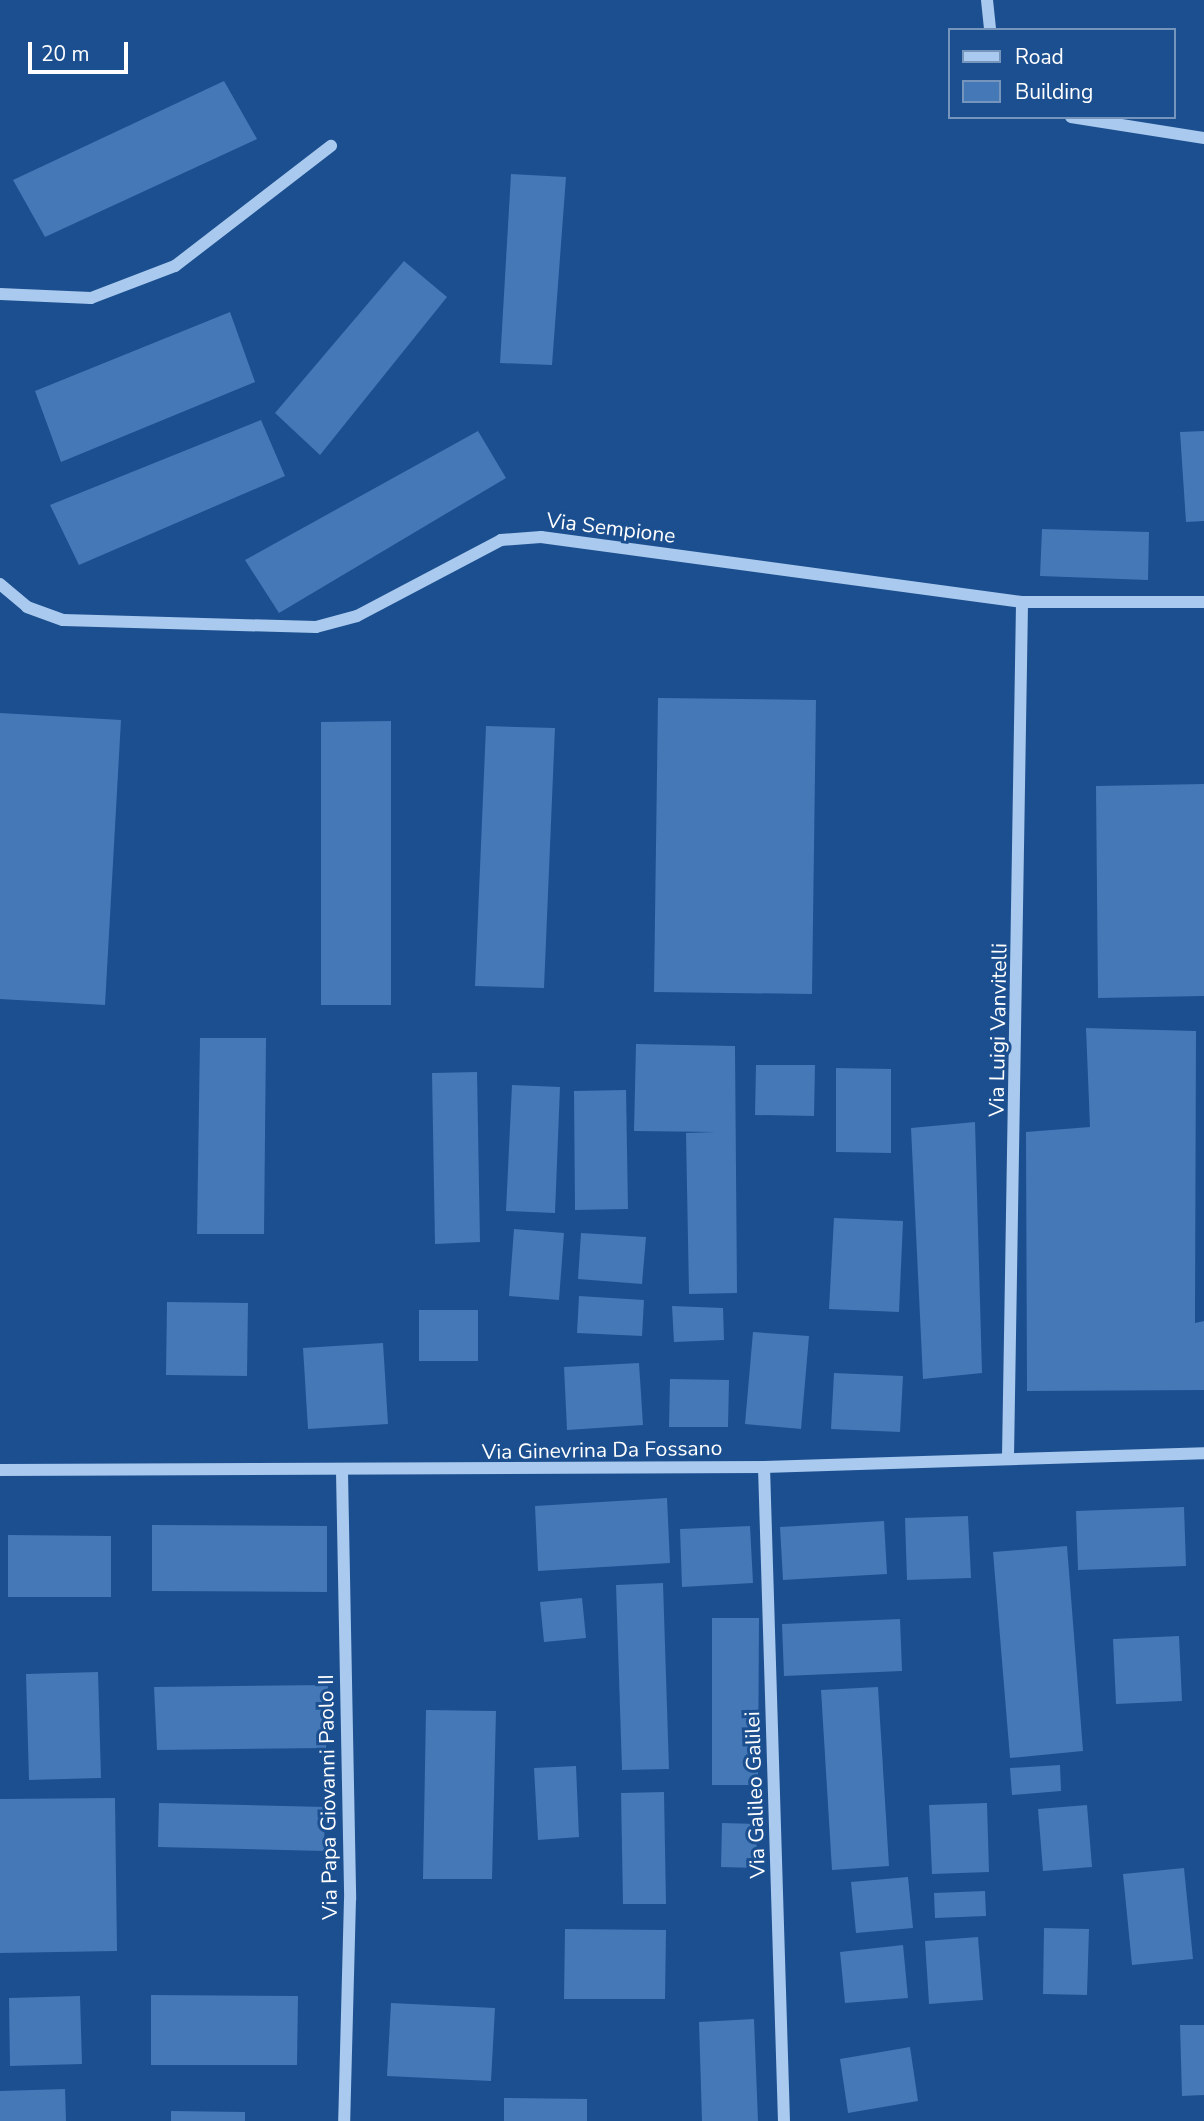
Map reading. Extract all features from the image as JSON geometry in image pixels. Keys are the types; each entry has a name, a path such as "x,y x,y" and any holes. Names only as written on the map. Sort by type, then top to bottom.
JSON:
{"street":[{"path":"987,0 990,28"},
{"path":"1084,119 1204,138"},
{"path":"0,293 92,298 175,266 331,146"},
{"name":"Via Sempione","path":"0,584 27,607 63,620 316,626 356,616 501,540 541,537 1022,602 1204,602"},
{"name":"Via Luigi Vanvitelli","path":"1008,1457 1018,1009 1022,602"},
{"name":"Via Ginevrina Da Fossano","path":"0,1470 342,1472 764,1467 1008,1457 1204,1453"},
{"name":"Via Galileo Galilei","path":"764,1467 784,2121"},
{"name":"Via Papa Giovanni Paolo II","path":"342,1472 350,1899 344,2121"}],"building":[{"path":"224,81 257,139 45,237 13,180"},
{"path":"511,174 566,177 552,365 500,363"},
{"path":"404,261 447,297 320,455 275,413"},
{"path":"230,312 255,382 61,462 35,391"},
{"path":"261,420 285,476 79,565 50,505"},
{"path":"478,431 506,478 279,613 245,560"},
{"path":"1204,431 1204,521 1186,522 1180,432"},
{"path":"1042,529 1149,532 1148,580 1040,576"},
{"path":"658,698 816,700 812,994 654,992"},
{"path":"0,713 121,720 105,1005 0,999"},
{"path":"391,721 391,1005 321,1005 321,722"},
{"path":"486,726 555,728 544,988 475,986"},
{"path":"1204,784 1204,996 1098,998 1096,786"},
{"path":"1086,1028 1196,1031 1195,1323 1204,1321 1204,1390 1027,1391 1026,1132 1090,1127"},
{"path":"200,1038 266,1038 264,1234 197,1234"},
{"path":"636,1044 735,1046 737,1293 689,1294 686,1133 716,1132 634,1131"},
{"path":"756,1065 815,1065 814,1116 755,1115"},
{"path":"836,1068 891,1069 891,1153 836,1152"},
{"path":"477,1072 480,1242 435,1244 432,1073"},
{"path":"512,1085 560,1087 555,1213 506,1211"},
{"path":"626,1090 628,1209 575,1210 574,1091"},
{"path":"975,1122 982,1373 923,1379 911,1128"},
{"path":"834,1218 903,1221 899,1312 829,1309"},
{"path":"514,1229 564,1233 559,1300 509,1296"},
{"path":"581,1233 646,1237 642,1284 578,1279"},
{"path":"579,1296 644,1300 642,1336 577,1333"},
{"path":"167,1302 248,1303 247,1376 166,1375"},
{"path":"672,1306 723,1308 724,1340 674,1342"},
{"path":"419,1310 478,1310 478,1361 419,1361"},
{"path":"753,1332 809,1336 801,1429 745,1424"},
{"path":"383,1343 388,1424 308,1429 303,1348"},
{"path":"639,1363 643,1425 567,1430 564,1367"},
{"path":"834,1373 903,1376 900,1432 831,1429"},
{"path":"670,1379 729,1380 728,1427 669,1427"},
{"path":"667,1498 670,1563 538,1571 535,1506"},
{"path":"1184,1507 1186,1566 1078,1570 1076,1511"},
{"path":"968,1516 971,1578 907,1580 905,1518"},
{"path":"884,1521 887,1574 783,1580 780,1527"},
{"path":"152,1525 327,1526 327,1592 152,1591"},
{"path":"750,1526 753,1583 682,1587 680,1529"},
{"path":"8,1535 111,1536 111,1597 8,1597"},
{"path":"1067,1546 1083,1751 1010,1758 993,1552"},
{"path":"663,1583 669,1769 622,1770 616,1585"},
{"path":"582,1598 586,1638 544,1642 540,1602"},
{"path":"712,1618 759,1618 758,1785 712,1785"},
{"path":"900,1619 902,1671 784,1676 782,1624"},
{"path":"1179,1636 1182,1701 1116,1704 1113,1639"},
{"path":"98,1672 101,1778 29,1780 26,1674"},
{"path":"328,1685 326,1748 157,1750 154,1687"},
{"path":"878,1687 889,1866 832,1870 821,1690"},
{"path":"426,1710 496,1711 492,1879 423,1879"},
{"path":"1060,1765 1061,1791 1012,1795 1010,1768"},
{"path":"576,1766 579,1837 538,1840 534,1768"},
{"path":"664,1792 666,1904 623,1904 621,1793"},
{"path":"115,1798 117,1951 0,1953 0,1799"},
{"path":"159,1803 325,1807 324,1851 158,1847"},
{"path":"987,1803 989,1872 932,1874 929,1805"},
{"path":"1087,1805 1092,1867 1043,1871 1038,1809"},
{"path":"722,1823 757,1824 756,1868 721,1867"},
{"path":"1184,1868 1193,1959 1132,1965 1123,1874"},
{"path":"908,1877 913,1928 856,1933 851,1882"},
{"path":"985,1891 986,1916 935,1918 934,1893"},
{"path":"1044,1928 1089,1929 1087,1995 1043,1994"},
{"path":"565,1929 666,1930 665,1999 564,1999"},
{"path":"978,1937 983,2000 929,2004 925,1941"},
{"path":"903,1945 908,1998 845,2003 840,1952"},
{"path":"151,1995 298,1996 297,2065 151,2065"},
{"path":"80,1996 82,2064 10,2066 9,1998"},
{"path":"391,2003 495,2008 491,2081 387,2076"},
{"path":"754,2019 758,2121 702,2121 699,2022"},
{"path":"1180,2025 1204,2025 1204,2095 1182,2096"},
{"path":"910,2047 918,2101 848,2113 840,2059"},
{"path":"65,2089 66,2121 0,2121 0,2091"},
{"path":"504,2098 587,2099 587,2121 504,2121"},
{"path":"171,2111 245,2112 245,2121 171,2121"}]}
